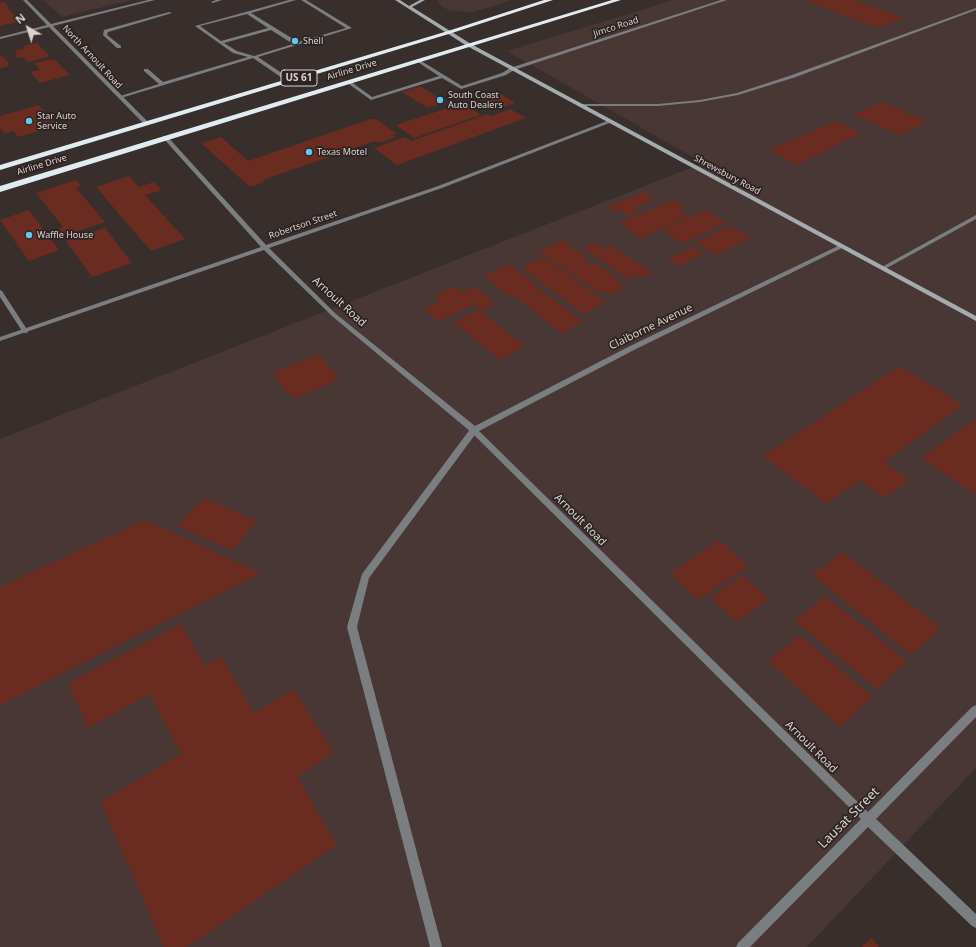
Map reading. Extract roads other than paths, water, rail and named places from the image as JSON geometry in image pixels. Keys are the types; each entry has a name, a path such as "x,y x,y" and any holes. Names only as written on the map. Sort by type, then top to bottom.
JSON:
{"highway":[{"name":"Airline Drive","path":"0,168 290,81 550,0"},
{"name":"Airline Drive","path":"0,189 618,0"},
{"path":"611,2 622,0"}],"street":[{"name":"North Arnoult Road","path":"25,0 147,124"},
{"path":"0,38 153,0"},
{"path":"213,2 220,0"},
{"path":"290,81 254,57 235,52 197,26 294,0"},
{"path":"119,97 350,28 303,0"},
{"name":"Shrewsbury Road","path":"397,0 469,45 512,69 976,319"},
{"path":"409,7 423,0"},
{"name":"Jimco Road","path":"442,76 461,88 504,74 512,69 725,0"},
{"path":"579,105 658,105 700,101 738,94 791,77 976,9"},
{"path":"247,12 297,44"},
{"path":"119,47 105,35 106,31 170,13"},
{"path":"221,42 272,28"},
{"path":"418,60 442,76"},
{"path":"146,70 162,84"},
{"path":"348,82 371,99 442,76"},
{"name":"Robertson Street","path":"0,339 440,187 610,122"},
{"name":"Arnoult Road","path":"165,138 266,248 334,315 474,430 868,819 976,922"},
{"path":"883,268 976,217"},
{"name":"Claiborne Avenue","path":"474,430 632,348 840,247"},
{"path":"0,292 25,331"},
{"path":"436,947 352,627 365,577 474,430"},
{"name":"Lausat Street","path":"742,947 976,710"}],"place":[{"name":"Shell","path":"295,41"},
{"name":"South Coast Auto Dealers","path":"440,100"},
{"name":"Star Auto Service","path":"29,121"},
{"name":"Texas Motel","path":"309,152"},
{"name":"Waffle House","path":"29,235"}]}
